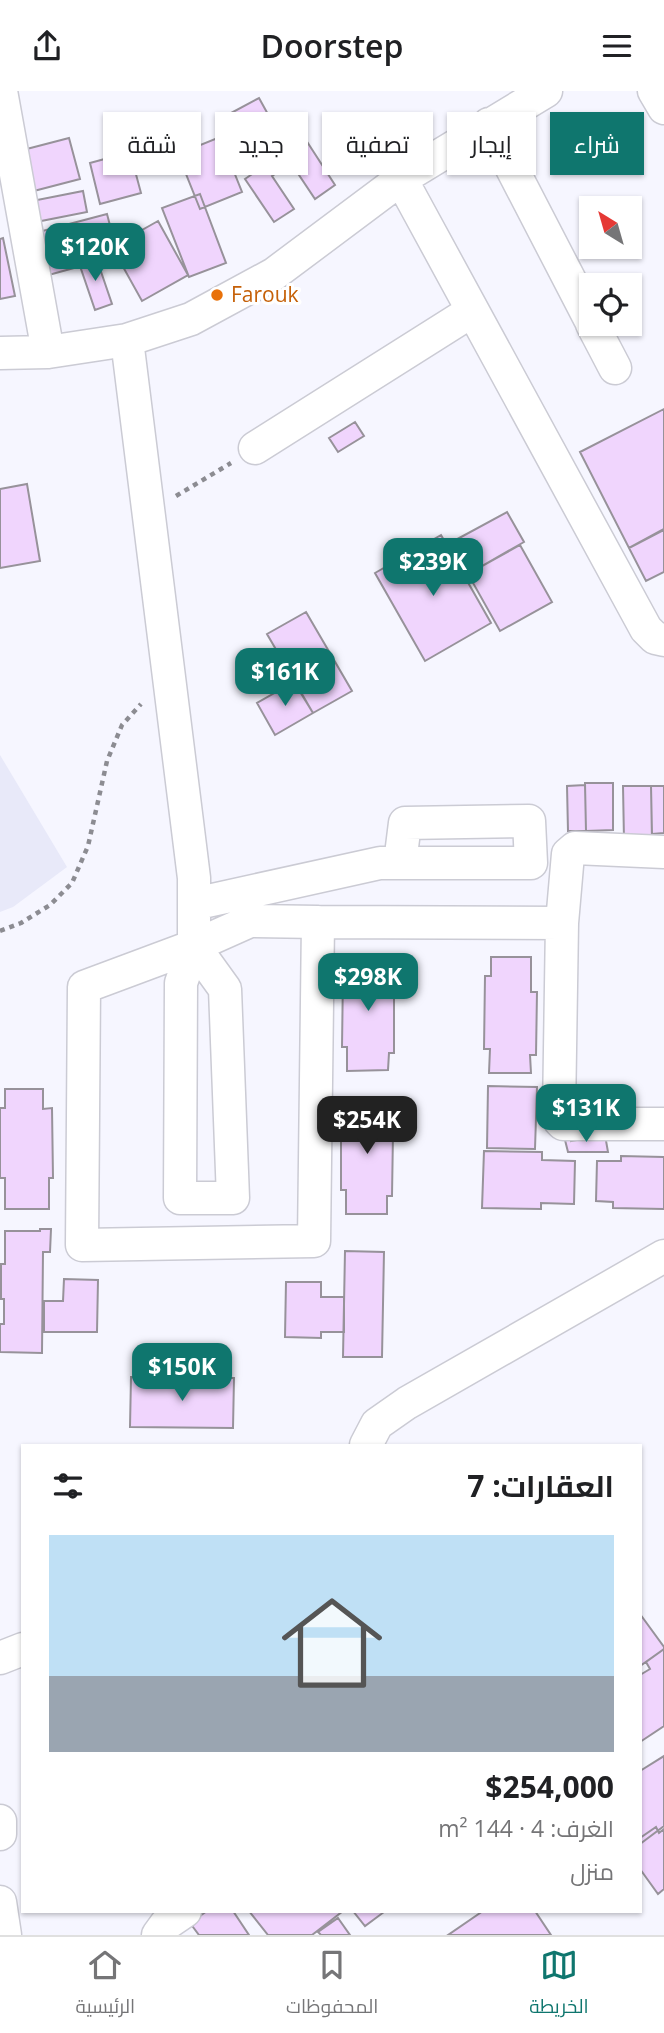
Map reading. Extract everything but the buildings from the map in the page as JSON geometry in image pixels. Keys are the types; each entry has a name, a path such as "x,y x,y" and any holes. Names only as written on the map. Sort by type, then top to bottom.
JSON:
{"street":[{"path":"1,91 48,352"},
{"path":"510,112 546,91"},
{"path":"654,91 664,108"},
{"path":"0,353 48,352 127,339 191,319 274,274 401,179 447,150"},
{"path":"515,175 579,299"},
{"path":"401,179 646,629 655,639 664,640"},
{"path":"255,448 472,311"},
{"path":"598,336 615,368"},
{"path":"127,339 194,878 194,946 180,983 180,1198 233,1198 225,989 194,946"},
{"path":"664,852 575,848 570,850 562,923 560,1121 563,1124 664,1124"},
{"path":"194,904 380,863 400,863"},
{"path":"318,922 314,1241 82,1245 84,987 194,946 250,921 562,923"},
{"path":"367,1444 377,1425 407,1403 664,1256"},
{"path":"0,1658 21,1650"},
{"path":"0,1821 0,1834"},
{"path":"0,1902 5,1935"},
{"path":"158,1935 166,1924 182,1913"}],"path":[{"path":"148,512 255,448"},
{"path":"0,931 21,923 50,905 72,883 88,846 107,761 122,725 169,674"}],"shaded area":[{"path":"0,755 67,867 13,907 0,912"}],"place":[{"name":"Farouk","path":"217,295"}]}
